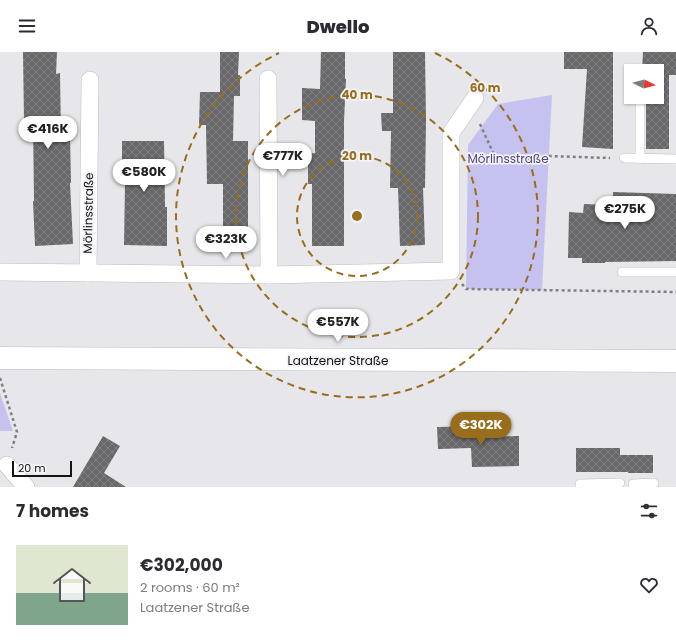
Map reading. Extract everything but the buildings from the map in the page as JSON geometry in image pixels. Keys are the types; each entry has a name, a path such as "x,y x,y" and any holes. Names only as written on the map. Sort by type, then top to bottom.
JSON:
{"main road":[{"name":"Laatzener Straße","path":"0,358 676,361"}],"street":[{"path":"268,79 270,275"},
{"name":"Mörlinsstraße","path":"88,273 90,80"},
{"path":"0,272 270,275 451,271 451,133 471,104"},
{"path":"7,465 26,487"}],"lane":[{"path":"640,104 640,159"},
{"path":"624,158 676,159"},
{"path":"622,272 676,272"},
{"path":"580,487 580,484 620,483"},
{"path":"634,487 633,484 654,483"}],"path":[{"path":"471,104 496,157 548,156 624,158"},
{"path":"451,271 466,289 676,292"},
{"path":"0,377 17,432 7,465"}],"green space":[{"name":"Mörlinsstraße","path":"552,95 542,290 466,289 468,145 498,104"},
{"path":"0,393 13,431 0,431"}]}
